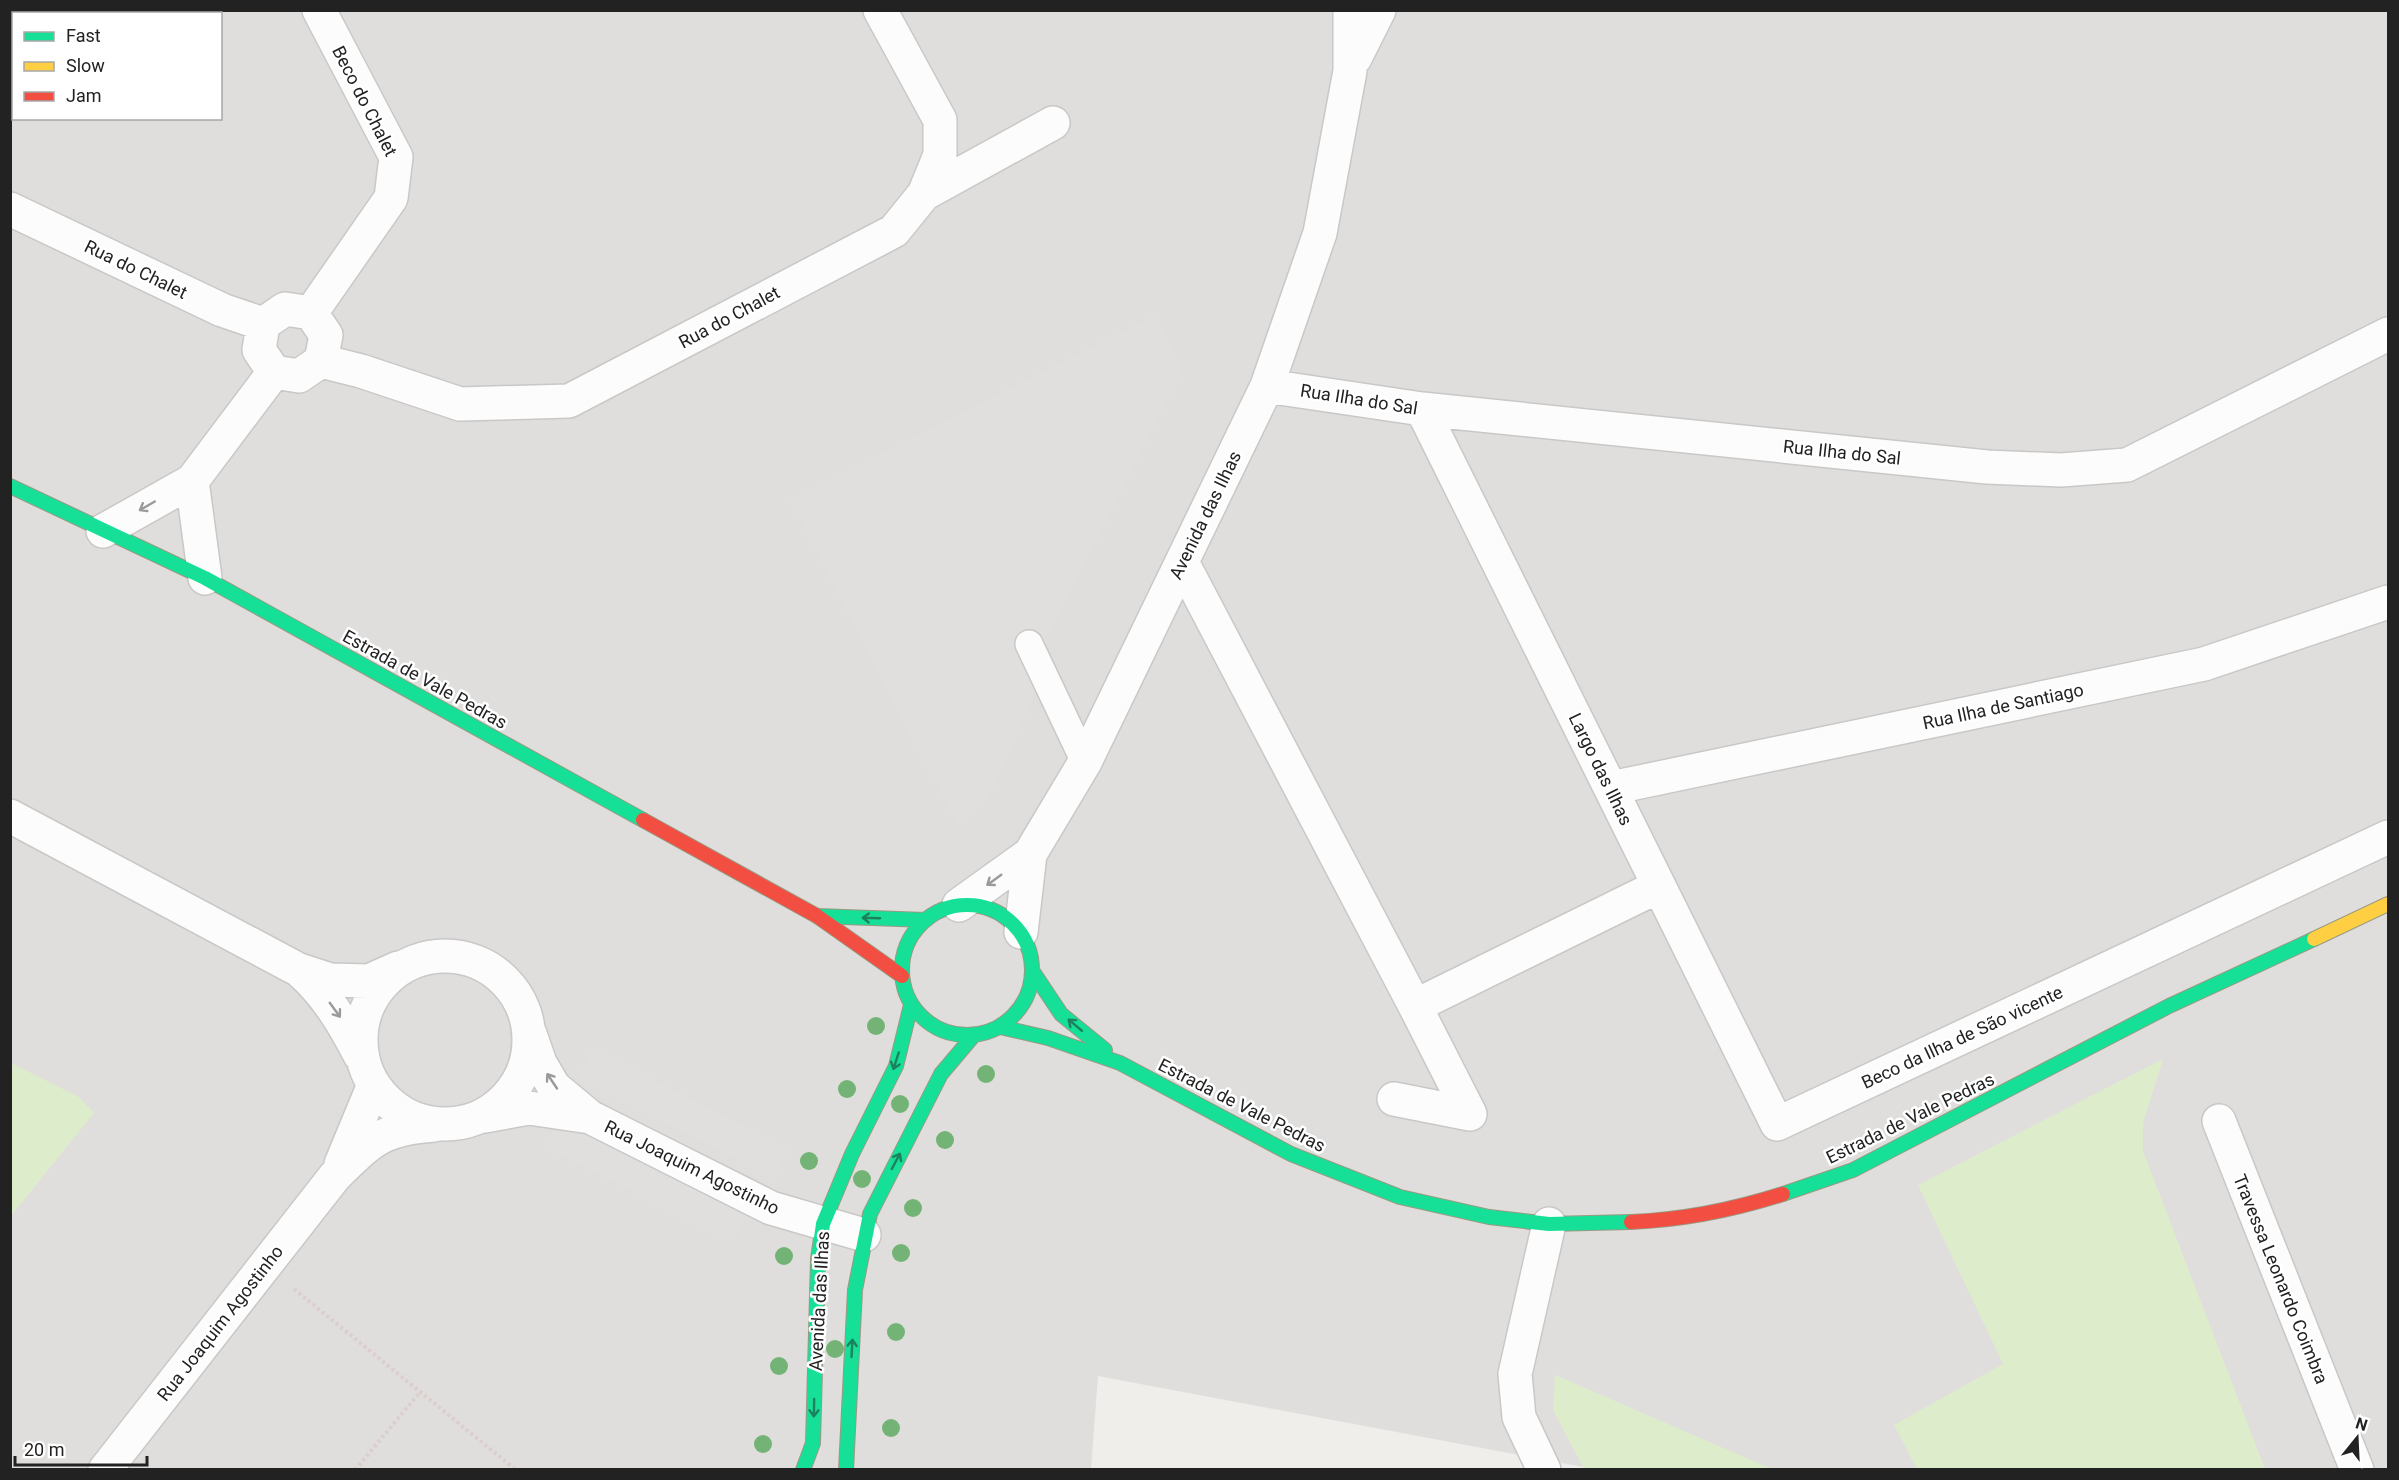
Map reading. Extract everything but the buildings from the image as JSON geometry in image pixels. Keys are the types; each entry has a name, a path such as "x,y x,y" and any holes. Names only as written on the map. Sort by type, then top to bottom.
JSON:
{"main road":[{"name":"Estrada de Vale Pedras","path":"10,486 205,578 817,916 902,976"},
{"name":"Estrada de Vale Pedras","path":"1000,1027 1048,1038 1120,1063 1291,1154 1400,1197 1490,1217 1549,1224 1653,1221 1758,1202 1854,1170 2169,1006 2388,904"},
{"path":"958,905 994,910 1021,932 1030,951 1033,972 1029,994 1017,1013 1000,1027 974,1035 956,1035 939,1029 924,1019 911,1005 902,976 903,955 911,935 926,920 941,910 958,905"},
{"name":"Estrada de Vale Pedras","path":"817,916 926,920"},
{"name":"Estrada de Vale Pedras","path":"1033,972 1061,1014 1120,1063"},
{"name":"Avenida das Ilhas","path":"803,1470 813,1443 818,1259 823,1224 852,1154 896,1066 911,1005"},
{"name":"Avenida das Ilhas","path":"846,1470 849,1461 855,1290 864,1235 870,1214 941,1074 974,1035"}],"street":[{"name":"Beco do Chalet","path":"311,313 392,198 396,157 319,10"},
{"name":"Rua do Chalet","path":"321,361 361,371 460,404 568,401 894,231 924,194 940,155 940,120 880,10"},
{"name":"Avenida das Ilhas","path":"958,905 1030,854 1085,762 1267,386 1320,233 1350,70 1350,10"},
{"name":"Avenida das Ilhas","path":"1350,70 1371,21 1379,10"},
{"path":"924,194 1053,123"},
{"name":"Rua do Chalet","path":"10,209 222,310 263,324"},
{"path":"285,309 311,313 326,335 321,361 299,376 274,372 259,350 263,324 285,309"},
{"name":"Rua Ilha do Sal","path":"1267,386 1422,409 1987,467 2061,470 2127,465 2388,334"},
{"path":"103,531 192,480 274,372"},
{"name":"Largo das Ilhas","path":"1422,409 1659,886"},
{"path":"192,480 205,578"},
{"path":"1182,562 1470,1114 1394,1099"},
{"name":"Rua Ilha de Santiago","path":"1611,788 2204,664 2388,602"},
{"name":"Rua Joaquim Agostinho","path":"10,816 299,970 330,980 369,981 405,964 434,956 467,959 492,970 513,990 526,1013 530,1034 540,1063 554,1087 590,1117 771,1208 864,1235"},
{"name":"Beco da Ilha de São vicente","path":"1659,886 1777,1124 2388,837"},
{"path":"1021,932 1030,854"},
{"path":"1415,1006 1659,886"},
{"name":"Rua Joaquim Agostinho","path":"361,1057 359,1039 367,1004 391,974 405,964"},
{"name":"Rua Joaquim Agostinho","path":"299,970 317,986 341,1018 373,1087 392,1107 406,1116 437,1125 474,1120 529,1108 590,1117"},
{"name":"Rua Joaquim Agostinho","path":"105,1470 335,1176 371,1140 407,1128 474,1120 513,1092 527,1064 530,1034"},
{"name":"Rua Joaquim Agostinho","path":"335,1176 373,1087"},
{"name":"Travessa Leonardo Coimbra","path":"2218,1121 2357,1470"},
{"path":"1544,1470 1519,1417 1515,1374 1549,1224"}],"lane":[{"path":"1029,644 1085,762"}],"path":[{"path":"291,1287 516,1470"},
{"path":"355,1470 420,1392"}],"shaded area":[{"path":"10,11 2388,11 2388,1469 1594,1469 1098,1376 1091,1469 11,1469"},
{"path":"1155,315 1183,370 1046,639 1030,705 989,797 958,826 790,501"},
{"path":"593,1048 789,1150 774,1179 578,1076"},
{"path":"560,1121 746,1216 732,1242 546,1147"}],"green space":[{"path":"2163,1059 2143,1123 2143,1151 2265,1469 1917,1469 1894,1425 2003,1364 1918,1185"},
{"path":"11,1063 79,1097 94,1113 11,1216"},
{"path":"1555,1375 1772,1469 1584,1469 1553,1410"}],"traffic: fast":[{"path":"10,486 205,578 643,820"},
{"path":"967,905 992,910 1013,924 1027,945 1032,970 1027,995 1013,1016 992,1030 967,1035 942,1030 921,1016 907,995 902,970 907,945 921,924 942,910 967,905"},
{"path":"817,916 926,920"},
{"path":"1783,1194 1853,1170 2169,1006 2314,939"},
{"path":"1033,972 1061,1014 1105,1050"},
{"path":"803,1470 813,1443 818,1259 823,1224 852,1154 896,1066 911,1005"},
{"path":"1000,1027 1048,1038 1120,1063 1291,1154 1400,1197 1489,1217 1549,1224 1631,1222"},
{"path":"846,1470 855,1290 870,1214 941,1074 974,1035"}],"traffic: slow":[{"path":"2314,939 2388,904"}],"traffic: jam":[{"path":"643,820 817,916 902,976"},
{"path":"1631,1222 1708,1213 1783,1194"}]}
